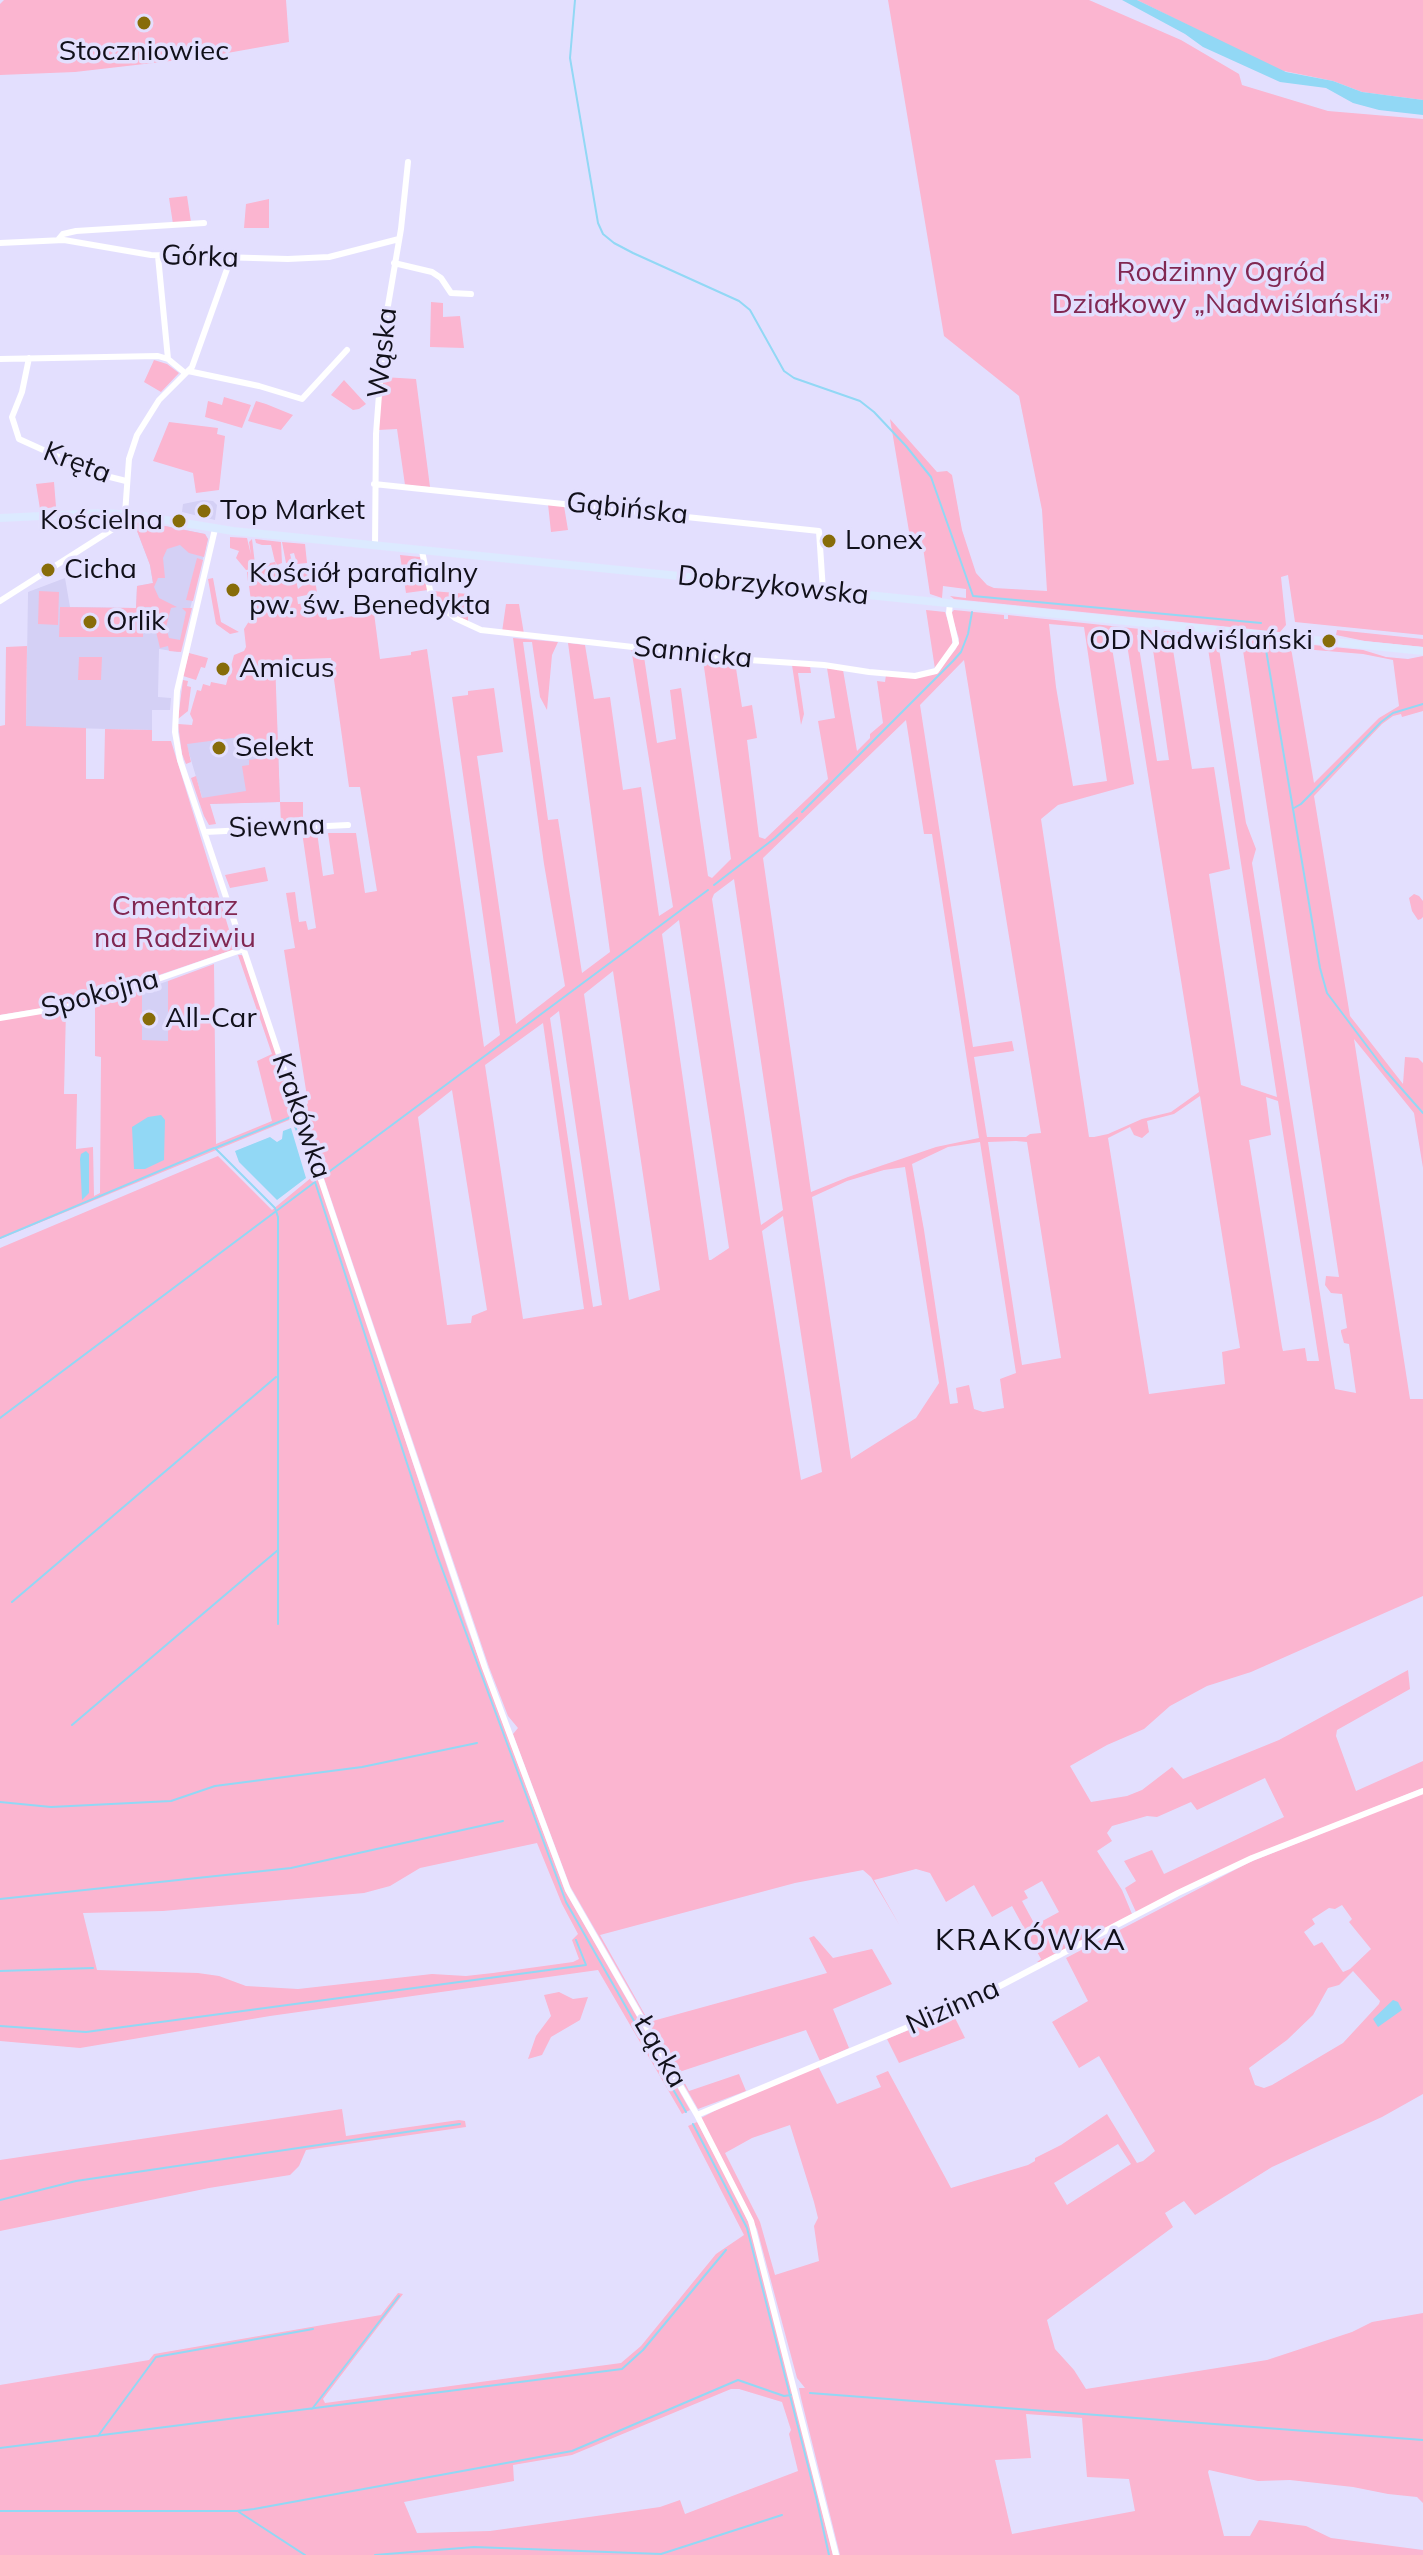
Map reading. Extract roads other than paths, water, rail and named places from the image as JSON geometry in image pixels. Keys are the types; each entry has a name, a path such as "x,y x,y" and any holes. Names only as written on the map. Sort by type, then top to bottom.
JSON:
{"main road":[{"path":"0,518 125,514"},
{"name":"Dobrzykowska","path":"125,514 215,529 422,551 1423,651"}],"street":[{"name":"Wąska","path":"375,546 376,417 384,329 408,162"},
{"path":"58,240 63,234 76,231 204,223"},
{"name":"Górka","path":"0,243 58,240 158,256 231,258 329,257 399,239"},
{"path":"158,256 168,359"},
{"path":"125,514 130,453 144,421 194,362 231,258"},
{"path":"394,263 432,272 441,278 451,293 471,294"},
{"path":"0,359 143,356 168,359 187,372 259,386 302,399 347,350"},
{"name":"Kręta","path":"29,358 22,392 12,417 19,439 94,473 126,481"},
{"name":"Gąbińska","path":"374,484 819,531 823,591"},
{"path":"113,513 117,528"},
{"path":"0,601 135,515"},
{"name":"Krakówka","path":"215,529 180,677 175,717 180,760 448,1560"},
{"name":"Sannicka","path":"422,551 434,599 445,611 475,628 534,638 749,660 909,675 933,673 947,659 956,643 949,617 950,603"},
{"name":"Siewna","path":"205,832 348,825"},
{"name":"Spokojna","path":"0,1018 89,1003 244,949"},
{"name":"Łącka","path":"448,1560 571,1897 697,2115 751,2221 836,2555"},
{"name":"Nizinna","path":"697,2115 975,1999 1242,1863 1423,1791"}],"water":[{"path":"1122,0 1137,0 1286,72 1333,81 1362,92 1423,100 1423,115 1379,110 1353,103 1326,88 1280,82 1203,47"},
{"path":"161,1115 165,1120 164,1160 145,1169 134,1169 132,1127 148,1117"},
{"path":"291,1128 306,1178 277,1200 239,1162 235,1151 270,1137 277,1142 282,1139 283,1131"},
{"path":"86,1151 89,1154 89,1193 82,1200 80,1159"},
{"path":"1393,2000 1402,2010 1378,2027 1373,2019"}],"waterway":[{"path":"575,0 570,58 598,223 603,234 633,253 739,301 750,310 784,371 794,378 860,401 874,412 931,477 973,596 1261,623"},
{"path":"802,812 961,652 972,612"},
{"path":"1265,644 1320,968 1327,993 1385,1070 1423,1113"},
{"path":"1294,808 1381,722 1393,713 1423,704"},
{"path":"714,885 797,818"},
{"path":"326,1174 708,890"},
{"path":"278,1624 278,1217 275,1208 215,1148 291,1117 303,1145"},
{"path":"0,1238 214,1148"},
{"path":"315,1182 437,1555 566,1902 686,2112"},
{"path":"0,1418 315,1182"},
{"path":"12,1602 276,1377"},
{"path":"72,1725 278,1550"},
{"path":"0,1802 51,1807 171,1801 215,1786 362,1767 477,1743"},
{"path":"0,1899 291,1868 503,1821"},
{"path":"0,2026 86,2032 586,1965 576,1940"},
{"path":"0,1971 93,1968"},
{"path":"0,2200 76,2181 460,2124"},
{"path":"693,2124 747,2228 829,2555"},
{"path":"0,2448 622,2369 643,2350 726,2250"},
{"path":"312,2409 399,2296"},
{"path":"98,2436 156,2357 313,2329"},
{"path":"0,2511 254,2509 572,2451 738,2380 784,2396 791,2395"},
{"path":"810,2393 1423,2440"},
{"path":"239,2512 305,2555"},
{"path":"375,2555 474,2547 661,2554 782,2515"}],"place":[{"name":"Stoczniowiec","path":"144,23"},
{"name":"Top Market","path":"204,511"},
{"name":"Kościelna","path":"179,521"},
{"name":"Lonex","path":"829,541"},
{"name":"Cicha","path":"48,570"},
{"name":"Kościół parafialny pw. św. Benedykta","path":"233,590"},
{"name":"Orlik","path":"90,622"},
{"name":"OD Nadwiślański","path":"1329,641"},
{"name":"Amicus","path":"223,669"},
{"name":"Selekt","path":"219,748"},
{"name":"All-Car","path":"149,1019"}],"district":[{"name":"KRAKÓWKA","path":"1031,1941"}],"park label":[{"name":"Rodzinny Ogród Działkowy „Nadwiślański”","path":"1221,289"},
{"name":"Cmentarz na Radziwiu","path":"175,923"}]}
